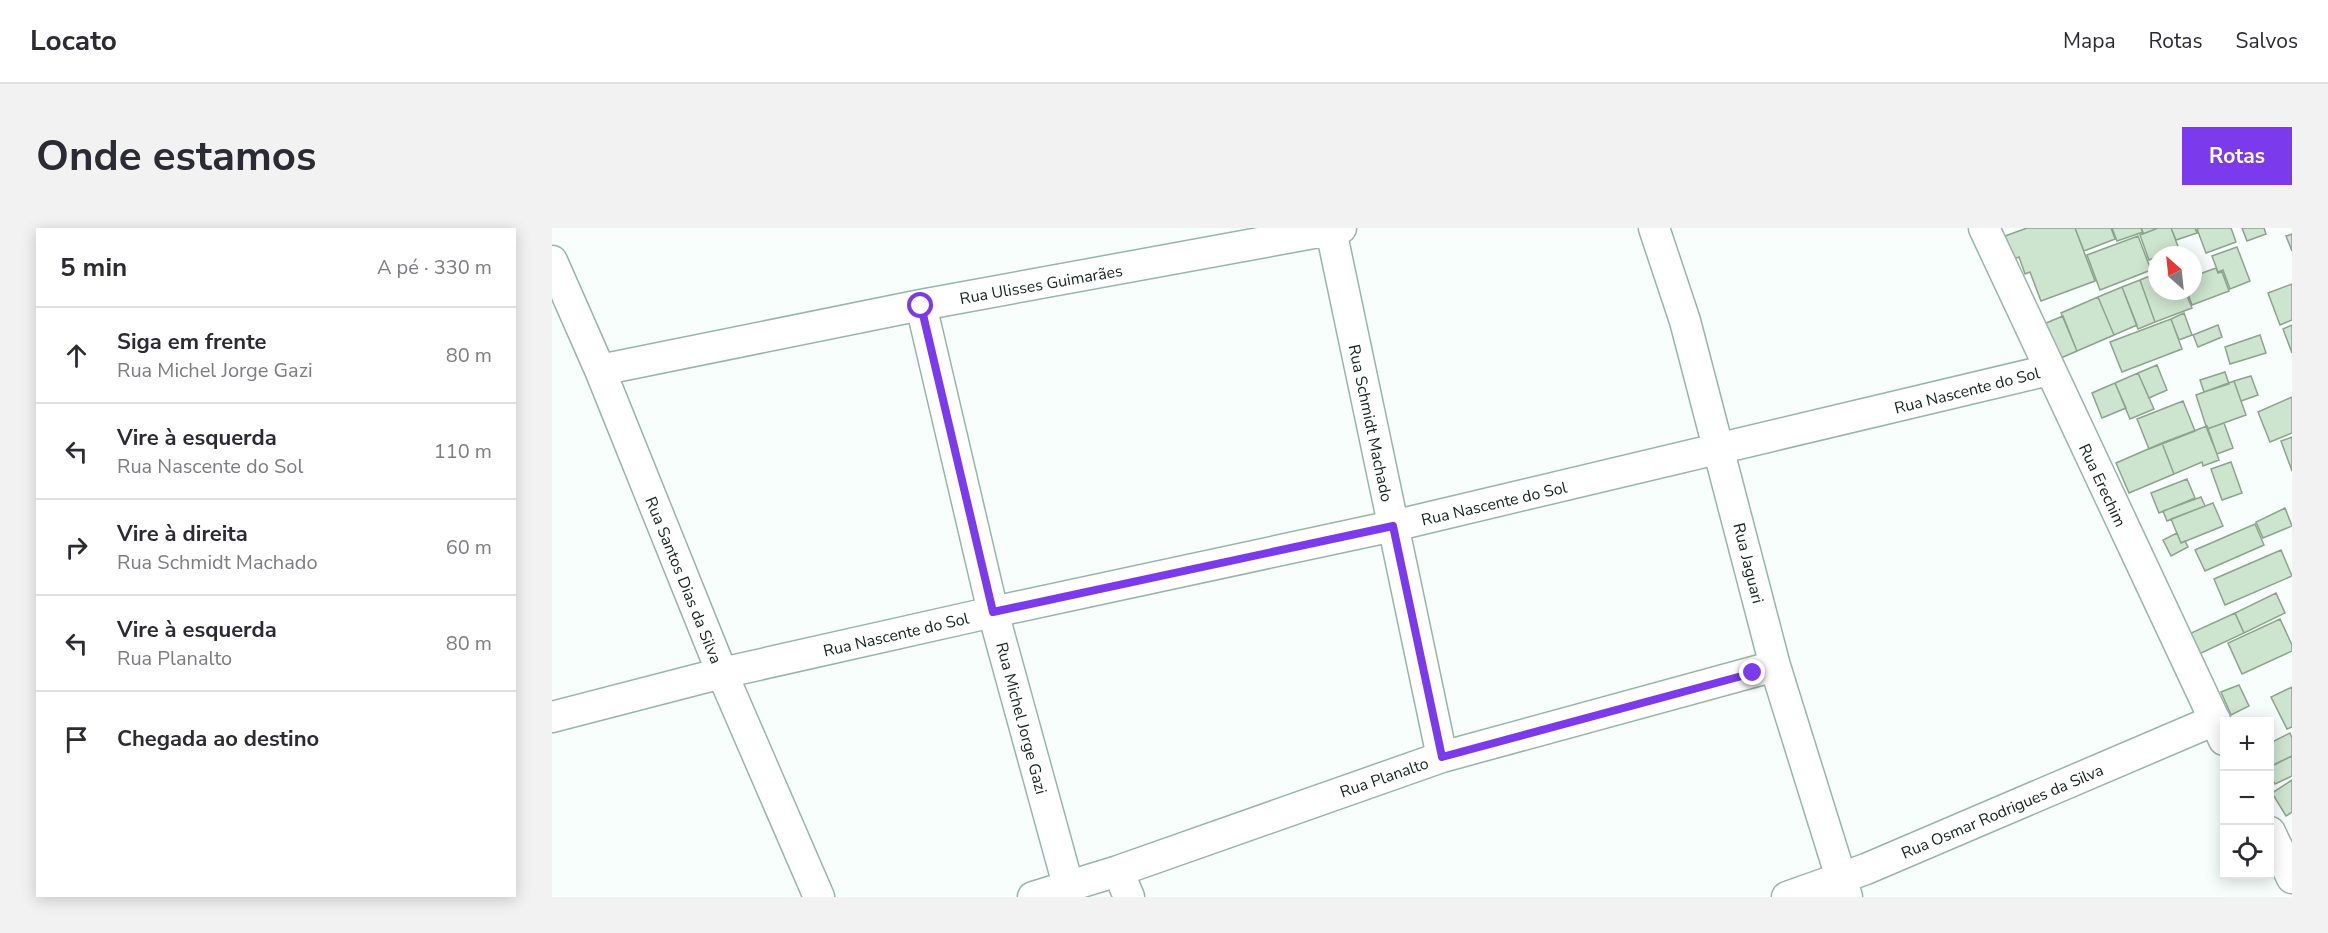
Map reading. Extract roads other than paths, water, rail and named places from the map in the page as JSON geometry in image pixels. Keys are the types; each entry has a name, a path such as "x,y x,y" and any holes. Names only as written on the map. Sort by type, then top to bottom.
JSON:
{"street":[{"name":"Rua Jaguari","path":"1654,228 1685,321 1775,666 1843,888"},
{"name":"Rua Erechim","path":"1984,228 2220,730"},
{"name":"Rua Ulisses Guimarães","path":"600,370 921,306 1336,229"},
{"name":"Rua Schmidt Machado","path":"1336,229 1393,526 1442,757"},
{"name":"Rua Santos Dias da Silva","path":"552,261 559,296 600,370 722,673 819,897"},
{"name":"Rua Michel Jorge Gazi","path":"921,306 993,612 1068,885"},
{"name":"Rua Nascente do Sol","path":"552,717 722,673 1393,526 2049,370"},
{"name":"Rua Planalto","path":"1033,897 1068,885 1123,884 1442,757 1775,666"},
{"name":"Rua Osmar Rodrigues da Silva","path":"1787,897 1843,888 2220,730"},
{"path":"2274,840 2292,878"}]}
